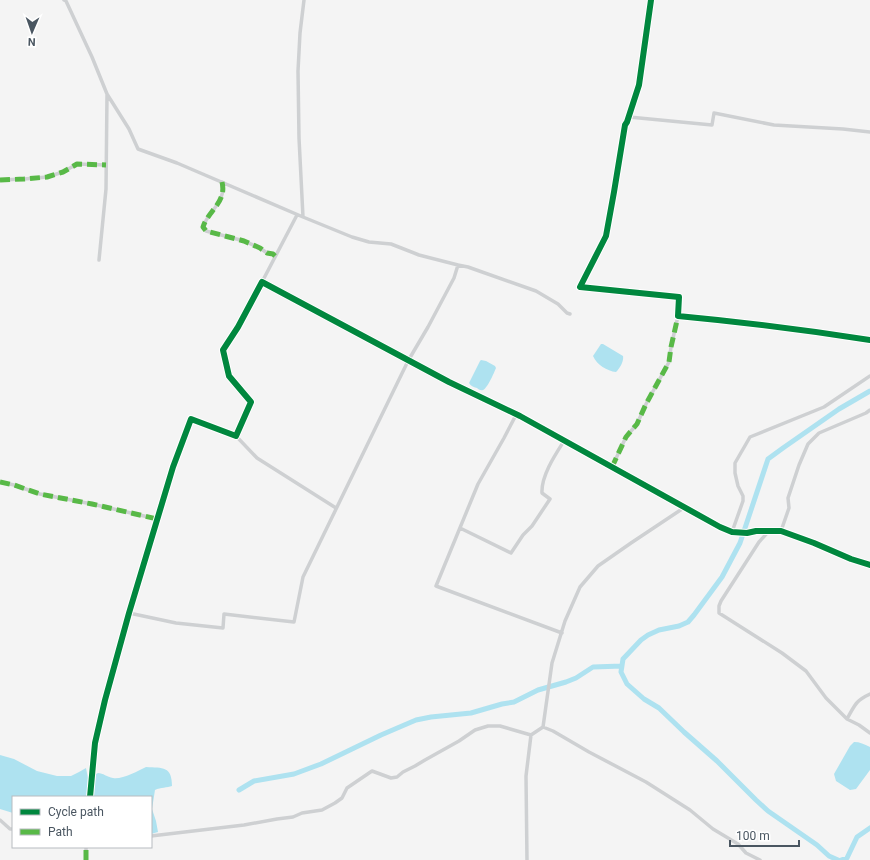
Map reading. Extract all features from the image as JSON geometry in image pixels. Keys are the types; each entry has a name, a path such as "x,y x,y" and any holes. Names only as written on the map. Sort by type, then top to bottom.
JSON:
{"street":[{"path":"64,0 66,1 92,57 107,94 129,129 138,149 177,162 297,215 352,237 369,242 391,244 419,255 468,267 536,291 558,304 570,314"},
{"path":"303,217 299,138 298,71 300,33 304,0"},
{"path":"612,467 626,437 637,424 669,362 678,316 679,297 580,288 606,236 625,125 640,85 651,0"},
{"path":"99,260 106,189 107,94"},
{"path":"629,117 712,125 714,113 774,125 870,132"},
{"path":"0,180 47,177 63,172 77,164 106,165"},
{"path":"222,182 223,188 221,199 202,227 206,230 244,241 275,256"},
{"path":"236,436 251,402 229,376 223,350 238,327 297,215"},
{"path":"129,613 176,623 223,628 224,614 294,622 303,576 408,361 454,278 458,265"},
{"path":"262,282 408,361 516,414 720,527 739,533 756,531 782,531 851,559 870,565"},
{"path":"678,316 744,322 870,340"},
{"path":"732,532 743,501 743,496 738,486 735,473 735,463 750,438 824,407 870,376"},
{"path":"782,531 789,508 788,498 808,444 819,433 870,410"},
{"path":"516,414 478,484 436,586 562,633"},
{"path":"90,796 95,743 105,700 157,519 173,467 191,419 236,436 257,458 336,508"},
{"path":"460,528 511,553 523,535 532,526 550,499 542,493 544,479 564,441"},
{"path":"0,482 40,494 157,519"},
{"path":"527,860 526,776 531,735 543,727 552,663 565,621 580,587 598,566 685,508"},
{"path":"769,531 759,542 721,601 719,613 782,653 806,671 826,698 848,719 870,733"},
{"path":"848,719 855,704 861,698 870,694"},
{"path":"152,836 244,825 293,817 302,813 322,810 342,798 347,788 372,771 391,778 397,777 475,730 488,726 500,726 531,735"},
{"path":"543,727 646,782 690,810 713,829 738,844 746,853 760,860"},
{"path":"0,820 12,829"},
{"path":"86,848 86,860"}],"water":[{"path":"601,344 623,356 623,360 616,372 603,367 593,356"},
{"path":"481,360 486,361 496,368 485,389 480,390 469,383"},
{"path":"854,742 862,743 870,747 870,770 856,789 850,790 836,781 834,774 850,746"},
{"path":"0,755 14,759 37,771 57,776 71,776 86,768 88,778 87,796 12,796 12,813 0,809"},
{"path":"146,767 162,768 168,771 172,779 172,786 155,790 152,809 152,796 93,796 96,774 100,773 116,778 130,775"},
{"path":"152,809 156,821 158,832 152,834"}],"waterway":[{"path":"838,860 829,856 817,845 768,811 717,761 659,708 644,699 627,684 621,672 623,659 641,640 659,630 679,626 688,622 722,577 740,543 768,459 839,409 870,391"},
{"path":"239,790 254,781 294,774 321,764 416,720 471,713 514,702 538,690 576,678 593,667 622,666"},
{"path":"841,860 847,858 857,837 870,828"}],"marked path":[{"path":"0,180 47,177 63,172 77,164 106,165"},
{"path":"222,182 223,189 220,201 205,221 203,227 206,231 244,241 275,256"},
{"path":"612,467 626,437 637,424 669,362 678,316"},
{"path":"0,482 40,494 157,519"},
{"path":"86,848 86,860"}],"cycle path":[{"path":"651,0 639,85 625,125 606,236 580,287 679,297 678,316 774,326 870,340"},
{"path":"90,796 95,743 105,700 129,613 173,467 191,419 236,436 251,402 229,376 223,350 238,327 262,282 449,382 520,416 720,527 732,532 747,533 756,531 781,531 870,565"}]}
